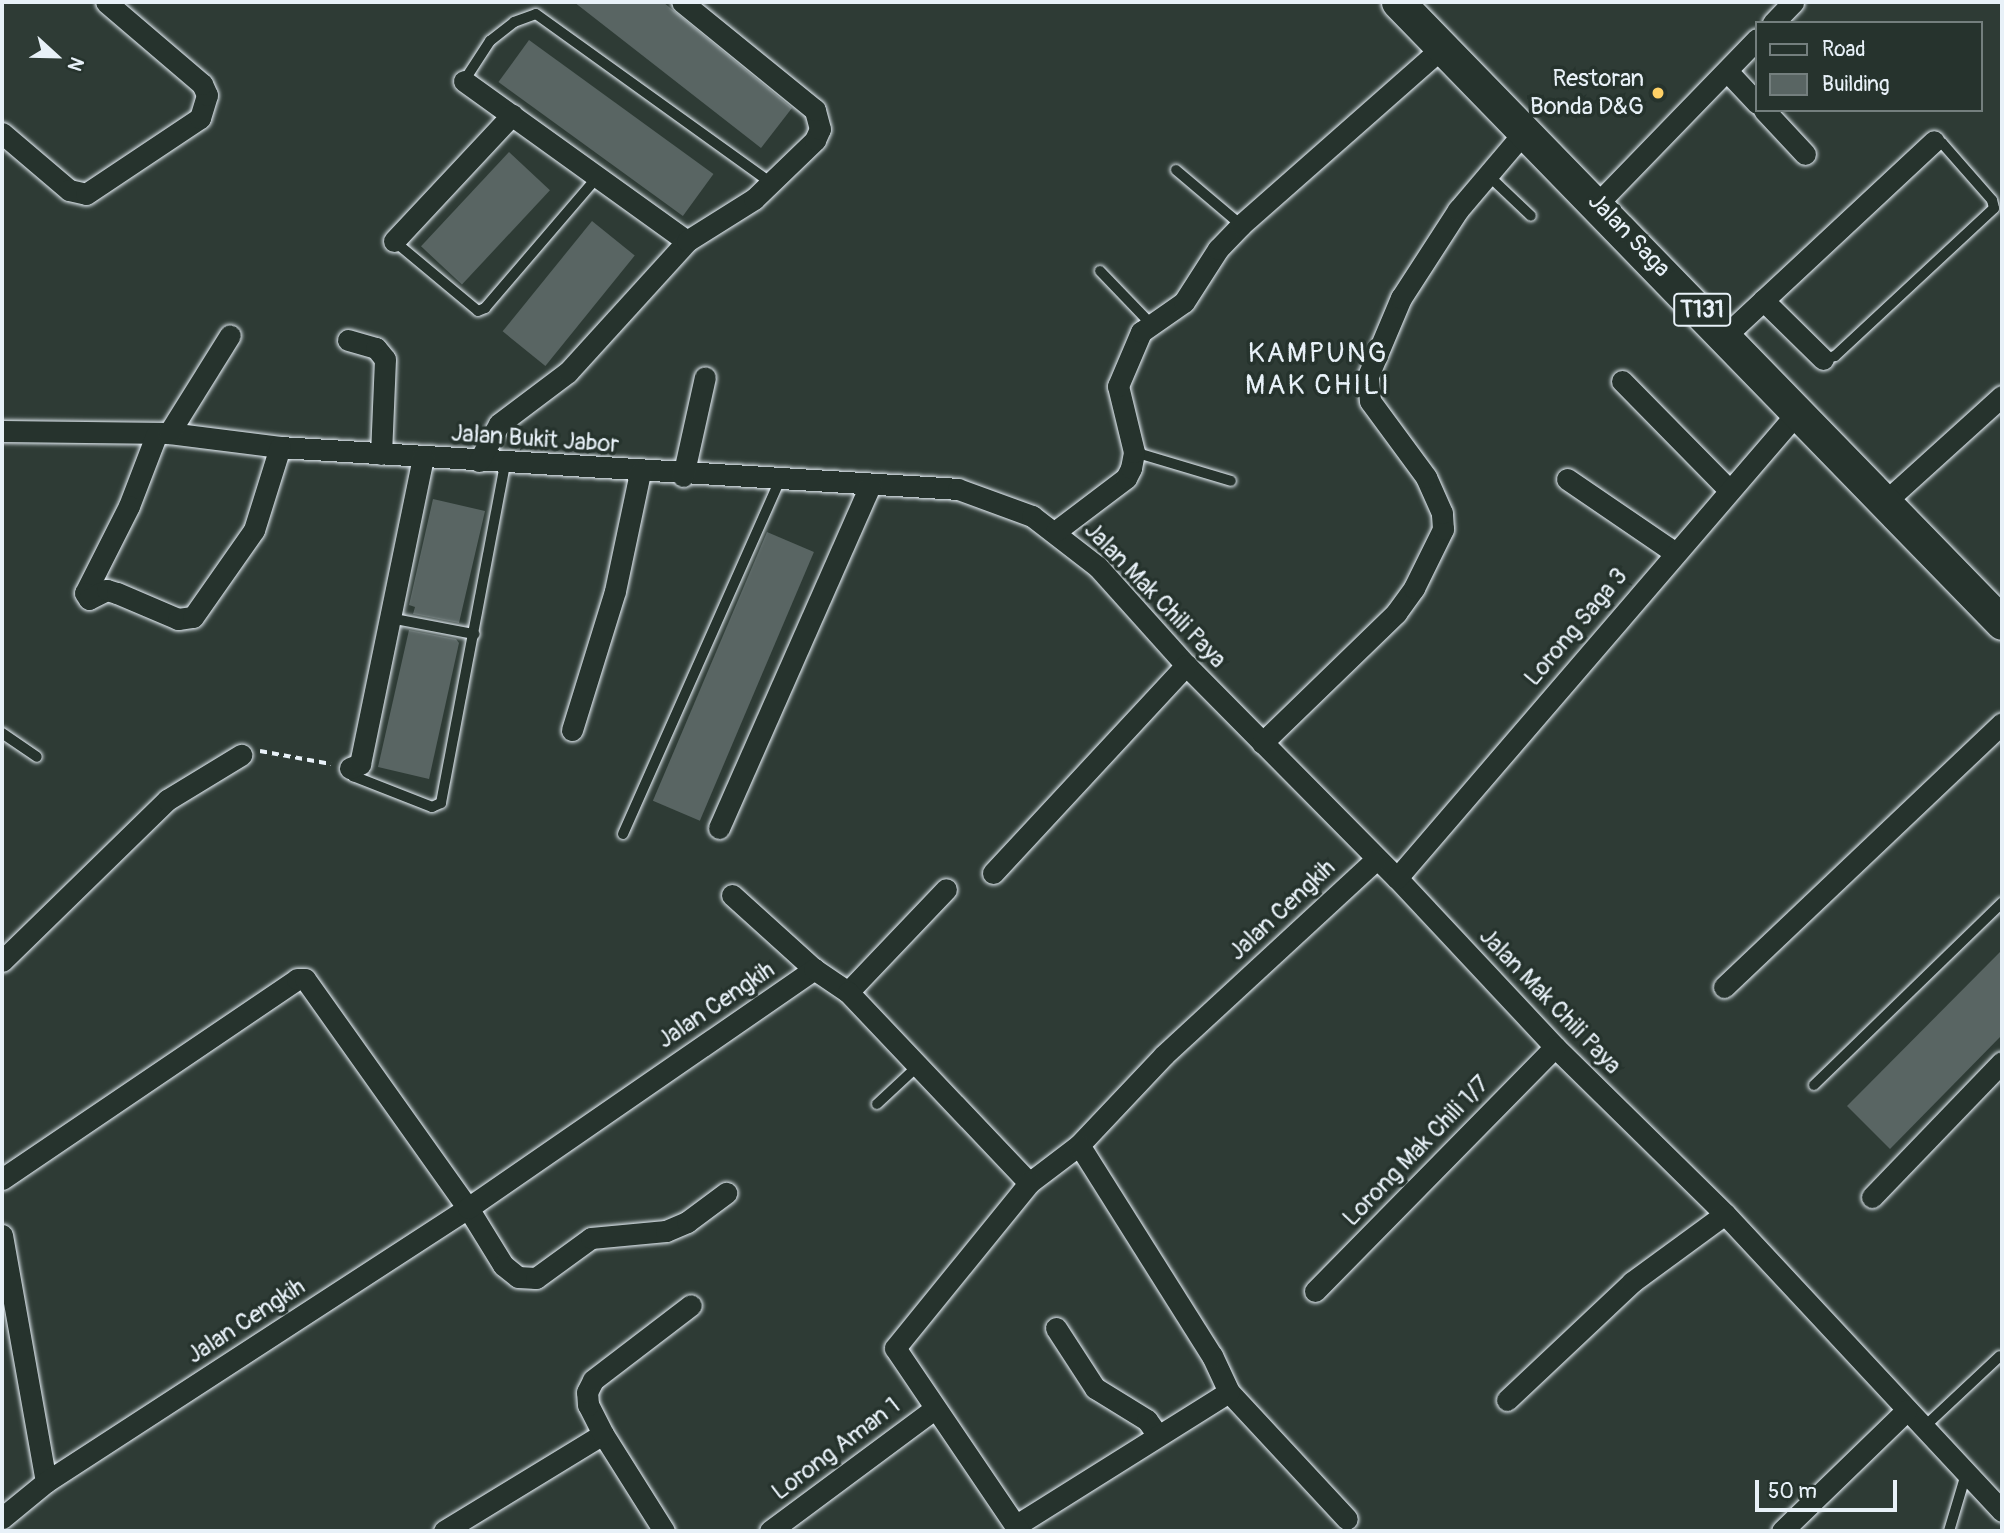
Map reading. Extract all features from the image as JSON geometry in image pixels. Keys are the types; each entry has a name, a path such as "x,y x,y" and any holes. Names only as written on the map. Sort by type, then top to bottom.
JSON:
{"main road":[{"name":"Jalan Saga","path":"1398,2 1598,203 1726,335 1797,413 1886,501 2002,623"}],"street":[{"path":"2,133 69,190 86,194 200,118 206,95 202,84 106,2"},
{"path":"479,461 499,424 568,372 687,241 734,214 771,183 815,140 820,129 815,110 682,2"},
{"path":"1775,21 1793,2"},
{"path":"1598,203 1756,40"},
{"path":"1056,531 1125,478 1133,452 1118,386 1135,342 1150,323 1184,302 1218,248 1241,225 1443,47"},
{"path":"1727,71 1756,102"},
{"path":"464,81 687,241"},
{"path":"1766,112 1805,154"},
{"path":"394,241 512,115"},
{"path":"1262,743 1396,613 1415,588 1443,529 1442,513 1426,477 1366,389 1374,358 1401,298 1458,210 1525,131"},
{"path":"1726,335 1934,141"},
{"path":"1763,300 1824,359"},
{"path":"230,335 163,433 85,593 89,598 107,590 178,619 193,617 254,530 280,447"},
{"path":"348,340 376,348 385,359 382,454"},
{"path":"683,476 705,377"},
{"path":"1622,381 1728,489"},
{"path":"1886,501 2002,396"},
{"name":"Lorong Saga 3","path":"1397,878 1728,489 1797,413"},
{"name":"Jalan Bukit Jabor","path":"2,431 163,433 280,447 683,476 958,489 1032,516 1056,531"},
{"path":"350,768 360,764 423,457"},
{"path":"572,730 615,591 640,472"},
{"path":"1567,479 1674,552"},
{"path":"719,828 870,485"},
{"name":"Jalan Mak Chili Paya","path":"1056,531 1098,567 1186,665 1375,860 1397,878 1555,1047 1725,1214 2002,1511"},
{"path":"993,873 1186,665"},
{"path":"1724,987 2002,723"},
{"path":"2,961 167,800 241,755"},
{"name":"Jalan Cengkih","path":"2,1518 46,1482 468,1208 814,970 848,992 1029,1183 1079,1145 1164,1055 1375,860"},
{"path":"848,992 946,890"},
{"path":"732,895 814,970"},
{"path":"2,1179 296,979 305,979 468,1208 503,1265 528,1279 549,1270 581,1242 603,1235 648,1235 666,1231 687,1222 726,1193"},
{"name":"Lorong Mak Chili 1/7","path":"1315,1291 1555,1047"},
{"path":"1872,1197 2002,1062"},
{"path":"1079,1145 1212,1356 1229,1392 1348,1519"},
{"path":"1029,1183 898,1340 896,1355 1017,1529 1229,1392"},
{"path":"1507,1400 1632,1282 1725,1214"},
{"path":"2,1235 46,1482"},
{"path":"664,1531 603,1434 587,1399 593,1380 691,1305"},
{"path":"1056,1328 1095,1388 1147,1420 1158,1436"},
{"name":"Lorong Aman 1","path":"769,1531 934,1409"},
{"path":"1782,1531 1906,1411"},
{"path":"444,1531 603,1434"}],"lane":[{"path":"464,81 490,41 514,22 536,14 771,183"},
{"path":"1824,359 1835,356 1994,208 1992,200 1942,143 1934,141"},
{"path":"1176,170 1241,225"},
{"path":"394,241 478,311 485,308 598,175"},
{"path":"1488,175 1531,216"},
{"path":"1100,271 1150,323"},
{"path":"1133,452 1230,481"},
{"path":"350,768 354,776 438,807 474,634 505,463"},
{"path":"623,834 780,480"},
{"path":"390,618 474,634"},
{"path":"2,733 37,757"},
{"path":"1814,1085 2002,903"},
{"path":"877,1104 920,1065"},
{"path":"1923,1428 2000,1356"},
{"path":"1949,1531 1966,1474"}],"path":[{"path":"241,755 279,753 350,768"}],"building":[{"path":"574,2 663,2 792,108 761,148"},
{"path":"529,40 713,174 683,216 498,82"},
{"path":"509,152 550,190 462,285 421,246"},
{"path":"592,221 635,256 545,366 503,331"},
{"path":"433,499 485,511 459,623 413,614 415,607 409,605"},
{"path":"767,532 814,552 700,821 653,801"},
{"path":"409,630 456,639 459,643 429,779 378,767"},
{"path":"2002,950 2002,1035 1890,1149 1847,1106"}],"place":[{"name":"Restoran Bonda D&G","path":"1658,93"}],"district":[{"name":"KAMPUNG MAK CHILI","path":"1318,370"}]}
